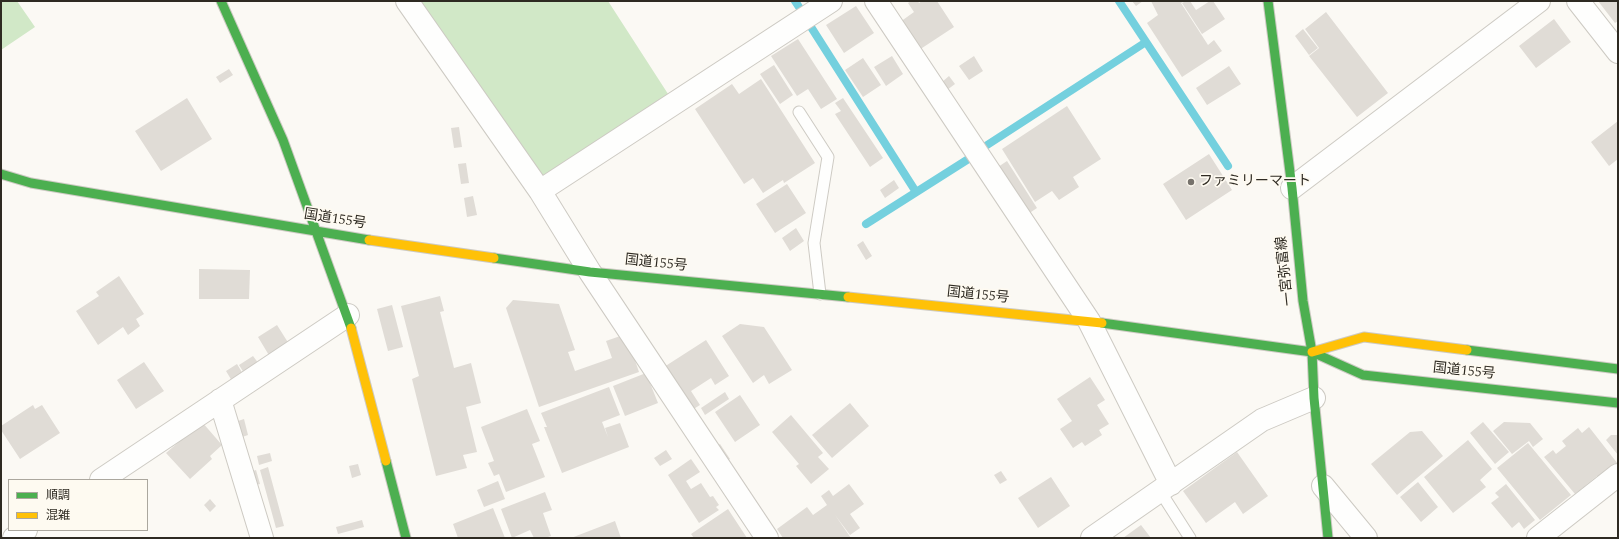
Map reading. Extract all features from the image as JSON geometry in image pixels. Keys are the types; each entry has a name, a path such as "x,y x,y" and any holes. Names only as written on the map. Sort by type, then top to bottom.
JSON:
{"main road":[{"path":"221,1 283,140 348,315 406,538"},
{"name":"一宮弥富線","path":"1268,1 1292,188 1303,301 1312,352 1314,398 1328,538"},
{"name":"国道155号","path":"1,174 31,183 317,232 590,272 1089,321 1312,352 1363,375 1618,403"},
{"name":"国道155号","path":"1312,352 1364,337 1618,369"}],"street":[{"path":"407,1 540,191 590,272 767,538"},
{"path":"540,191 831,1"},
{"path":"876,1 1089,321 1166,487"},
{"path":"1292,188 1539,1"},
{"path":"1578,1 1618,52"},
{"path":"102,479 348,315"},
{"path":"1092,538 1262,420 1314,398"},
{"path":"220,400 262,538"},
{"path":"1538,538 1618,475"},
{"path":"1323,486 1366,538"},
{"path":"14,538 24,531"}],"lane":[{"path":"799,112 828,157 814,243 820,294"},
{"path":"1166,487 1190,538"}],"green space":[{"path":"1,1 17,1 35,27 1,50"},
{"path":"415,1 608,1 670,97 541,182"}],"building":[{"path":"911,1 918,1 919,3 922,1 937,1 954,27 919,50 900,22 914,12 908,3"},
{"path":"1132,1 1143,1 1136,6"},
{"path":"1151,1 1184,1 1181,3 1208,45 1214,40 1222,51 1182,77 1147,23 1158,15"},
{"path":"1190,1 1196,10 1210,1 1213,1 1225,19 1202,34 1182,3"},
{"path":"1598,1 1618,1 1618,21 1615,23"},
{"path":"856,6 874,33 844,53 826,25"},
{"path":"1326,12 1388,93 1357,117 1309,56 1319,48 1305,29"},
{"path":"1554,19 1571,42 1536,68 1519,46"},
{"path":"1303,29 1318,48 1309,55 1295,36"},
{"path":"798,39 837,99 821,109 808,89 797,96 771,56"},
{"path":"892,56 903,74 886,86 874,67"},
{"path":"974,56 983,71 969,80 959,66"},
{"path":"863,58 881,85 863,97 845,70"},
{"path":"774,65 793,95 780,104 760,74"},
{"path":"1229,66 1241,84 1207,105 1196,88"},
{"path":"229,69 233,75 220,83 216,77"},
{"path":"949,76 955,84 947,90 942,82"},
{"path":"761,79 815,163 784,183 783,180 763,193 753,178 744,184 695,109 732,84 739,94"},
{"path":"187,98 212,139 161,171 135,131"},
{"path":"843,98 883,158 870,167 835,114 841,111 835,103"},
{"path":"1067,106 1101,159 1073,177 1079,187 1059,200 1052,191 1035,202 1002,149"},
{"path":"1618,121 1618,159 1609,166 1591,142"},
{"path":"459,127 462,147 454,148 451,128"},
{"path":"1209,154 1232,190 1186,220 1163,184"},
{"path":"1007,161 1037,208 1025,216 995,169"},
{"path":"466,163 469,183 461,184 458,164"},
{"path":"894,180 899,188 885,198 880,190"},
{"path":"787,184 806,213 775,233 756,204"},
{"path":"473,196 477,215 467,217 464,198"},
{"path":"796,228 804,241 790,251 782,238"},
{"path":"863,241 872,256 866,260 857,245"},
{"path":"199,269 250,270 249,299 199,299"},
{"path":"119,276 144,314 136,319 140,326 128,335 123,327 98,345 76,311 99,296 96,292"},
{"path":"440,296 444,311 440,312 454,368 471,363 481,403 466,407 477,452 463,455 467,468 436,476 412,379 419,376 401,306"},
{"path":"513,300 559,304 575,350 568,352 575,371 612,358 606,341 626,334 639,372 539,407 506,308"},
{"path":"392,305 403,347 388,351 377,309"},
{"path":"740,324 764,327 792,370 769,384 764,375 753,383 722,336"},
{"path":"277,325 289,344 270,357 258,337"},
{"path":"706,340 729,376 715,385 711,378 691,391 700,405 692,410 664,367"},
{"path":"253,356 259,364 244,373 239,365"},
{"path":"144,362 164,391 136,409 117,380"},
{"path":"237,364 243,374 232,381 226,371"},
{"path":"646,373 658,403 625,416 613,386"},
{"path":"1090,377 1105,400 1097,405 1109,424 1099,430 1102,435 1085,446 1082,442 1073,448 1060,429 1072,421 1057,399"},
{"path":"609,387 620,415 602,422 608,437 605,428 620,423 629,447 562,473 544,427 547,427 541,413"},
{"path":"725,392 729,399 705,415 701,408"},
{"path":"740,395 760,425 735,442 715,412"},
{"path":"850,403 869,426 832,458 812,435"},
{"path":"33,405 35,409 42,405 60,433 20,459 1,430 1,426"},
{"path":"527,409 540,441 532,444 545,477 506,492 499,474 494,476 488,463 494,461 481,427"},
{"path":"791,415 823,453 818,457 829,469 811,484 796,466 799,464 772,432"},
{"path":"244,419 248,435 242,437 238,421"},
{"path":"202,422 222,445 210,456 212,459 190,479 166,453"},
{"path":"1483,422 1509,452 1495,464 1470,433"},
{"path":"1504,422 1530,423 1543,439 1533,447 1529,441 1512,454 1493,431"},
{"path":"1589,427 1618,464 1599,479 1597,476 1575,494 1544,457 1553,450 1556,454 1566,446 1562,441 1578,428 1582,433"},
{"path":"1422,431 1443,456 1397,495 1371,464 1410,432"},
{"path":"1611,435 1618,435 1618,455 1606,440"},
{"path":"1468,440 1492,469 1480,480 1486,487 1453,513 1424,477"},
{"path":"1528,443 1571,495 1540,520 1497,468"},
{"path":"720,444 730,459 722,464 713,449"},
{"path":"666,450 672,459 660,466 654,458"},
{"path":"1237,452 1268,496 1243,514 1235,502 1206,523 1183,491"},
{"path":"270,453 272,461 259,465 257,456"},
{"path":"691,459 700,472 686,481 691,489 701,483 710,497 713,496 719,505 716,507 719,510 699,523 668,475"},
{"path":"358,464 361,475 352,478 349,466"},
{"path":"268,467 284,526 276,528 260,470"},
{"path":"256,470 260,484 256,485 253,471"},
{"path":"1001,471 1007,480 1000,484 994,475"},
{"path":"1051,477 1070,506 1038,528 1018,498"},
{"path":"498,481 505,499 484,507 477,490"},
{"path":"1418,482 1438,507 1421,522 1400,497"},
{"path":"849,484 864,504 850,514 860,528 850,535 835,515 851,538 783,538 777,529 807,507 813,515 827,505 821,496 829,490 833,496"},
{"path":"1506,484 1535,520 1524,529 1519,522 1512,528 1491,503 1499,497 1495,493"},
{"path":"545,492 552,510 543,513 551,536 545,538 534,538 530,530 512,538 501,509"},
{"path":"210,499 216,506 210,512 204,505"},
{"path":"493,508 505,538 458,538 453,524"},
{"path":"728,509 747,538 694,538 691,534"},
{"path":"362,520 364,527 338,534 336,527"},
{"path":"615,521 621,538 571,538"},
{"path":"1141,525 1151,538 1123,538"}],"waterway":[{"path":"795,1 801,10"},
{"path":"1119,1 1228,166"},
{"path":"811,27 916,192"},
{"path":"981,149 1146,42"},
{"path":"866,224 970,158"}],"traffic: fast":[{"path":"221,1 283,140 351,328"},
{"path":"1268,1 1292,188 1303,301 1312,352 1314,398 1328,538"},
{"path":"1,174 31,183 369,240"},
{"path":"494,258 590,272 848,297"},
{"path":"1102,323 1312,352 1363,375 1618,403"},
{"path":"1467,350 1618,369"},
{"path":"386,461 406,538"}],"traffic: slow":[{"path":"369,240 494,258"},
{"path":"848,297 1102,323"},
{"path":"351,328 386,461"},
{"path":"1312,352 1364,337 1467,350"}],"place":[{"name":"ファミリーマート","path":"1191,182"}]}
